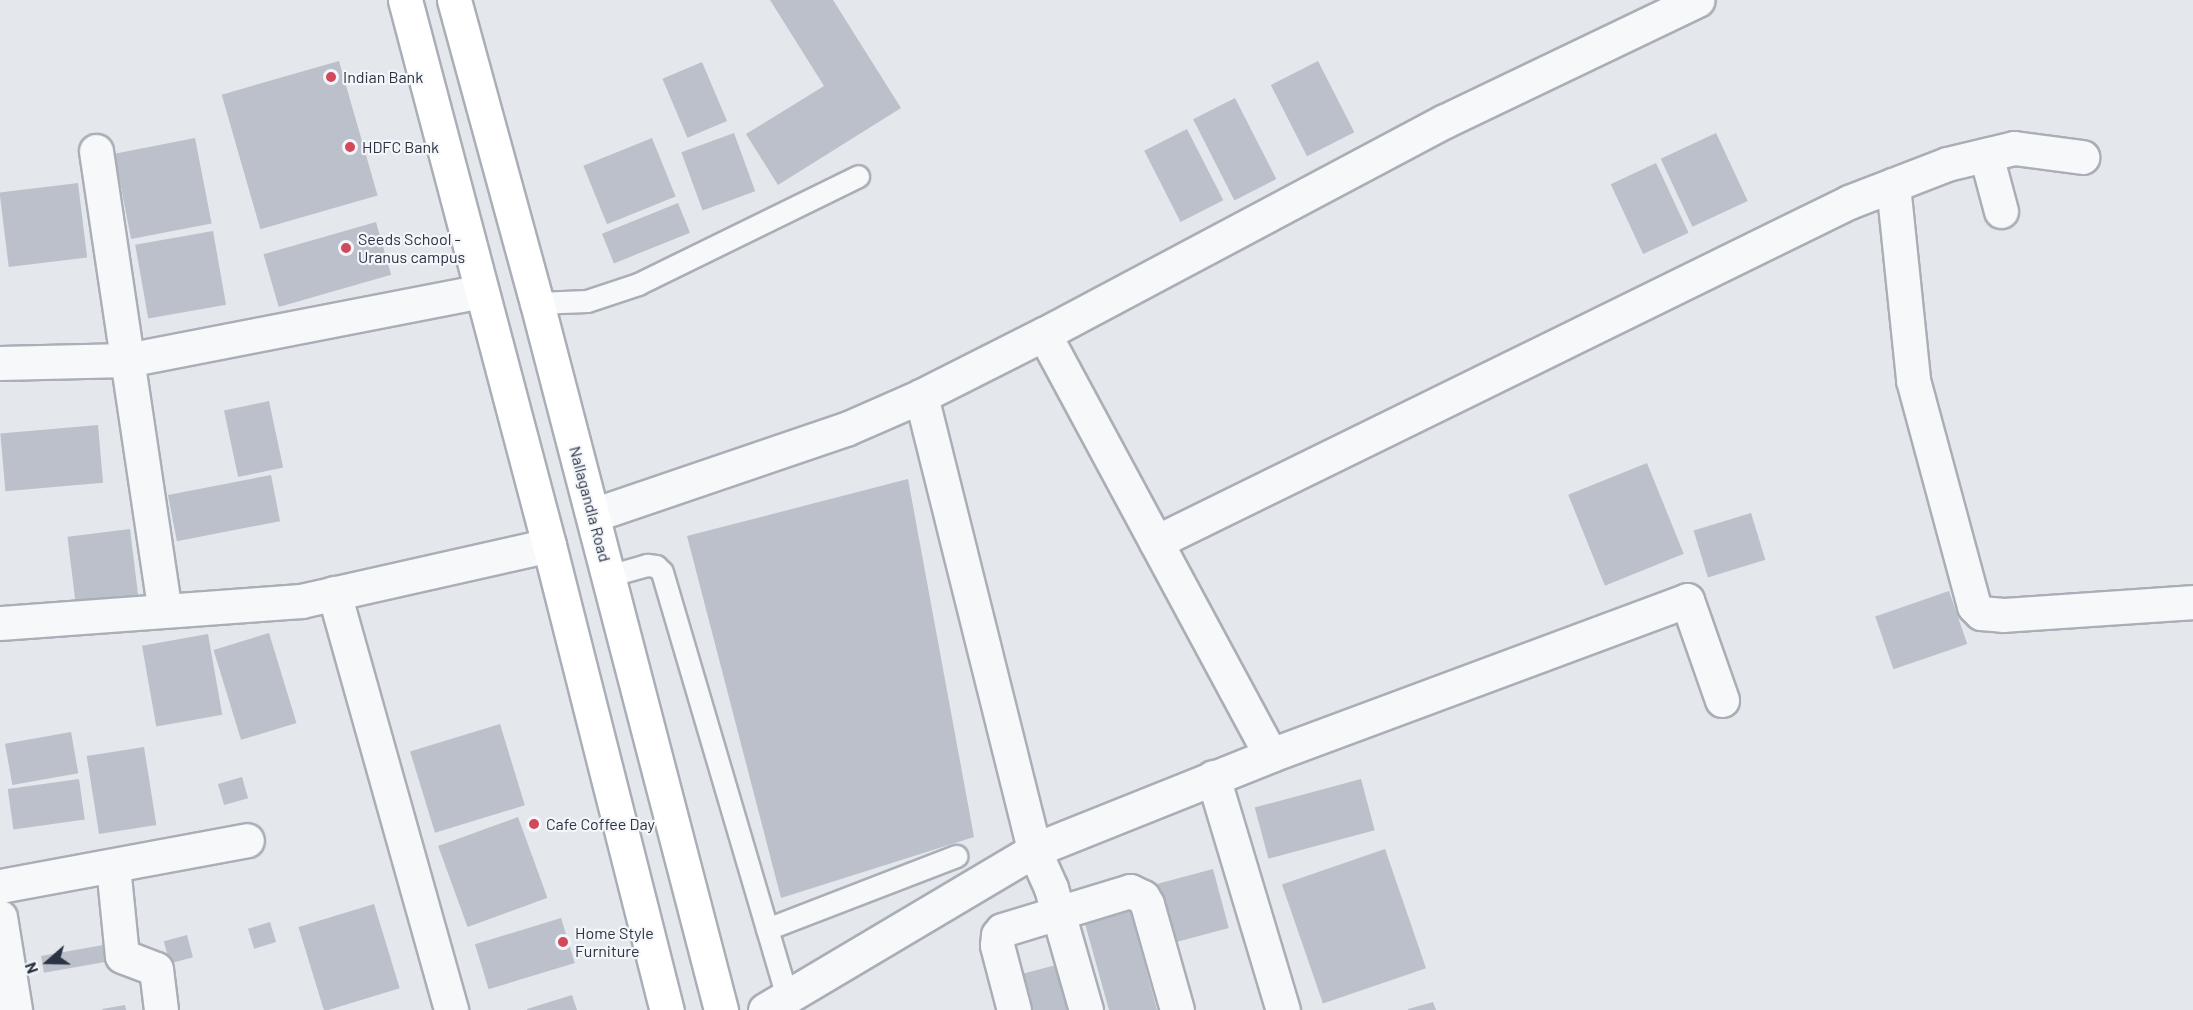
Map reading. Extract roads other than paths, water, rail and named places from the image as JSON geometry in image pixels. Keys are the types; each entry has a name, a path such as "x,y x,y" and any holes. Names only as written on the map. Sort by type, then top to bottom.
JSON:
{"main road":[{"path":"405,0 549,545 667,1010"},
{"name":"Nallagandla Road","path":"454,0 537,303 721,1010"}],"street":[{"path":"593,515 846,429 921,396 1044,334 1445,121 1698,0"},
{"path":"1156,542 1849,202 1947,164 2014,148 2082,157"},
{"path":"96,151 165,610"},
{"path":"1986,154 2001,211"},
{"path":"1893,185 1912,380 1974,606 1981,613 2003,615 2193,602"},
{"path":"0,363 127,360 481,291"},
{"path":"1044,334 1271,754"},
{"path":"921,396 1034,850 1051,888 1086,1010"},
{"path":"0,623 301,601 549,545"},
{"path":"334,593 451,1010"},
{"path":"776,1003 1034,850 1271,754 1687,600 1722,700"},
{"path":"1212,777 1283,1010"},
{"path":"0,886 247,840"},
{"path":"113,866 122,956 156,969 161,1010"},
{"path":"1014,1010 999,954 998,935 1009,927 1130,891 1143,897 1147,904 1177,1010"},
{"path":"0,917 9,1000"}],"lane":[{"path":"537,303 587,301 638,284 858,176"},
{"path":"608,576 647,565 656,566 662,572 767,929 776,1003"},
{"path":"767,929 956,856"}],"place":[{"name":"Indian Bank","path":"331,77"},
{"name":"HDFC Bank","path":"350,147"},
{"name":"Seeds School - Uranus campus","path":"346,248"},
{"name":"Cafe Coffee Day","path":"534,824"},
{"name":"Home Style Furniture","path":"563,942"}]}
